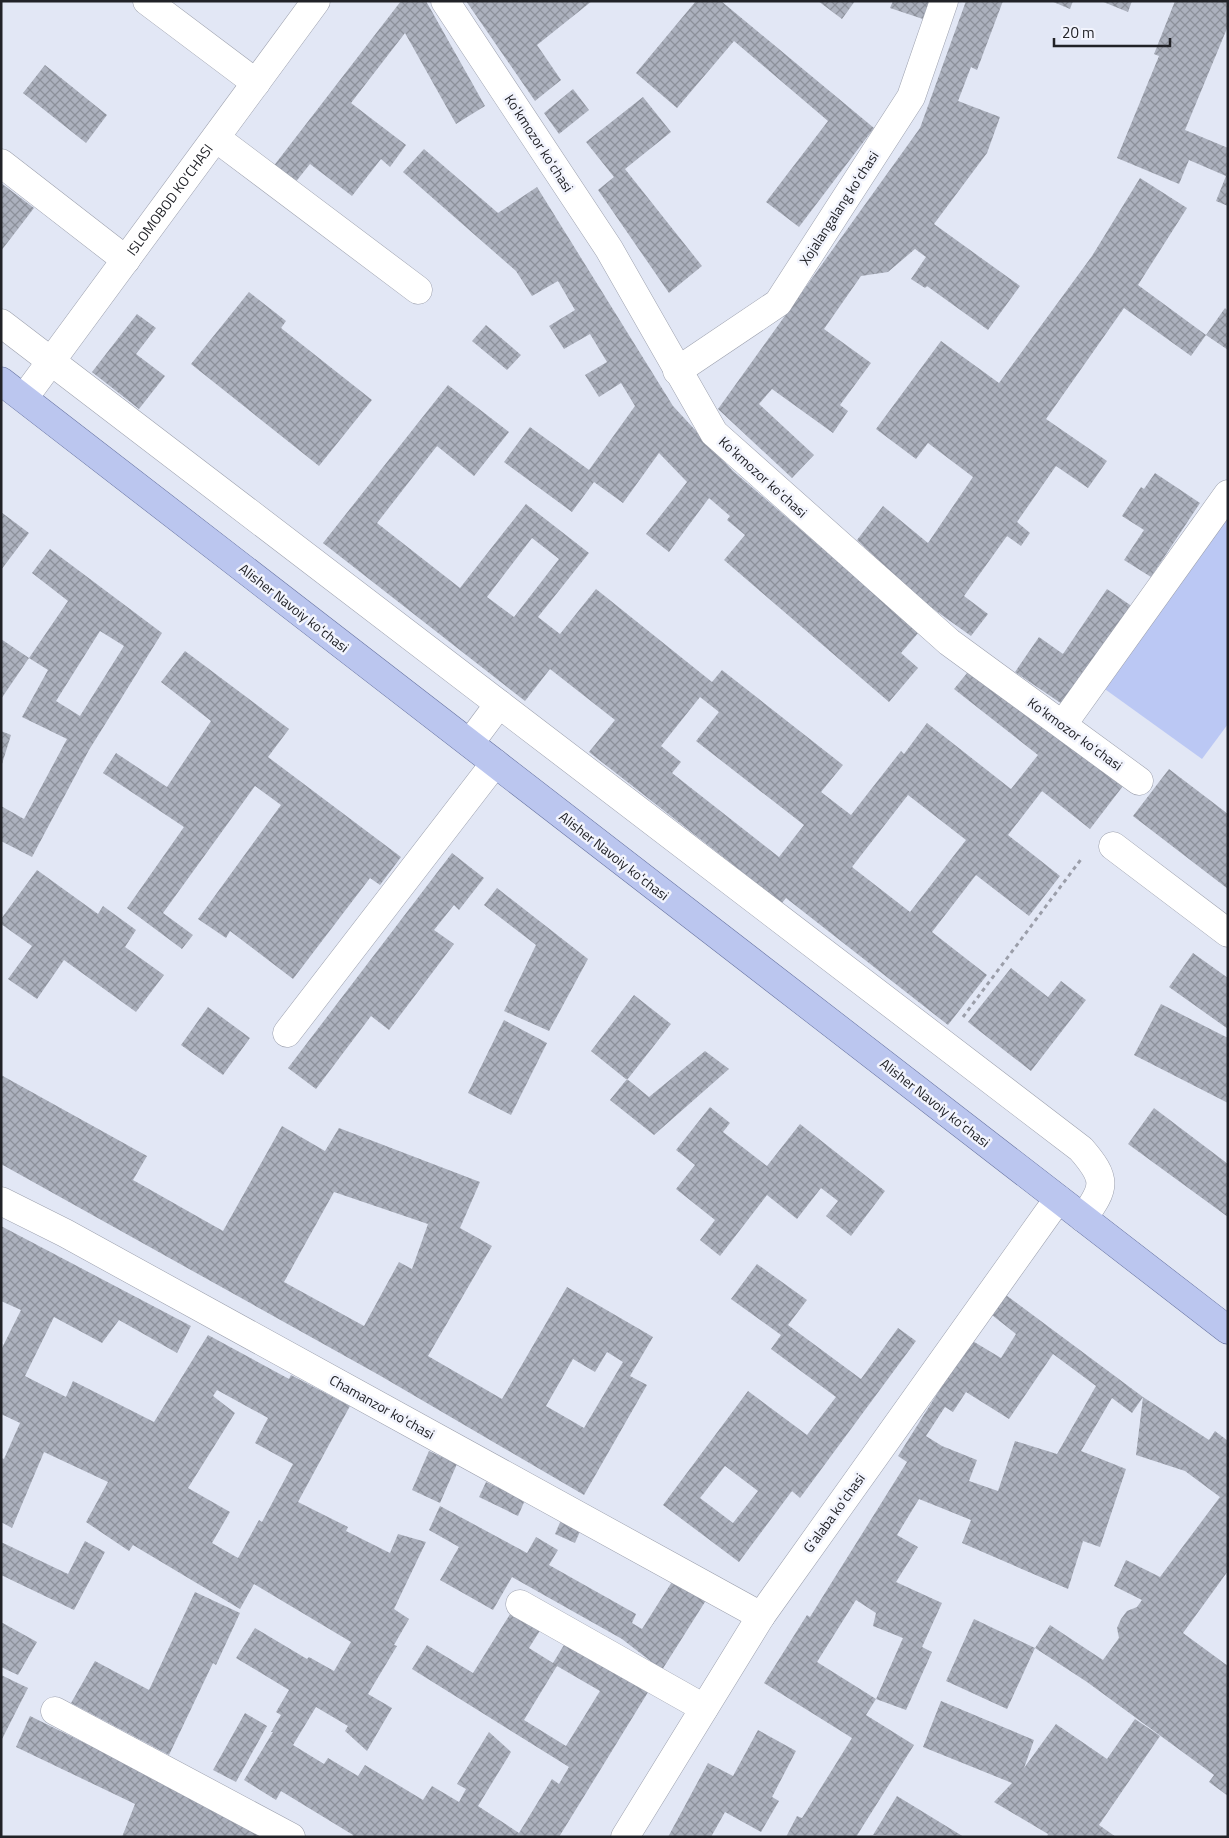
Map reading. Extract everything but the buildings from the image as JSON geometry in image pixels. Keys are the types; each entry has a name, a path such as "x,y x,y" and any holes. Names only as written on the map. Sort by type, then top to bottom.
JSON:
{"main road":[{"name":"Alisher Navoiy koʻchasi","path":"1,381 1228,1330"}],"street":[{"path":"147,1 256,83"},
{"name":"ISLOMOBOD KO‘CHASI","path":"24,398 316,1"},
{"name":"Koʻkmozor koʻchasi","path":"445,1 609,249 714,433 949,642 1139,781"},
{"name":"Xojalangalang koʻchasi","path":"677,371 778,303 911,96 944,1"},
{"path":"216,138 418,290"},
{"path":"1,163 126,260"},
{"path":"1,323 1081,1149 1098,1168 1101,1185 1098,1198 1083,1218"},
{"path":"1063,724 1228,494"},
{"path":"470,743 499,704"},
{"path":"287,1033 495,764"},
{"path":"1113,846 1228,933"},
{"name":"Gʻalaba koʻchasi","path":"625,1837 761,1616 1058,1199"},
{"name":"Chamanzor koʻchasi","path":"1,1202 74,1238 761,1616"},
{"path":"520,1604 704,1708"},
{"path":"55,1711 292,1837"}],"path":[{"path":"943,1043 1086,852"}],"shaded area":[{"path":"1228,512 1228,724 1202,759 1102,687"}]}
